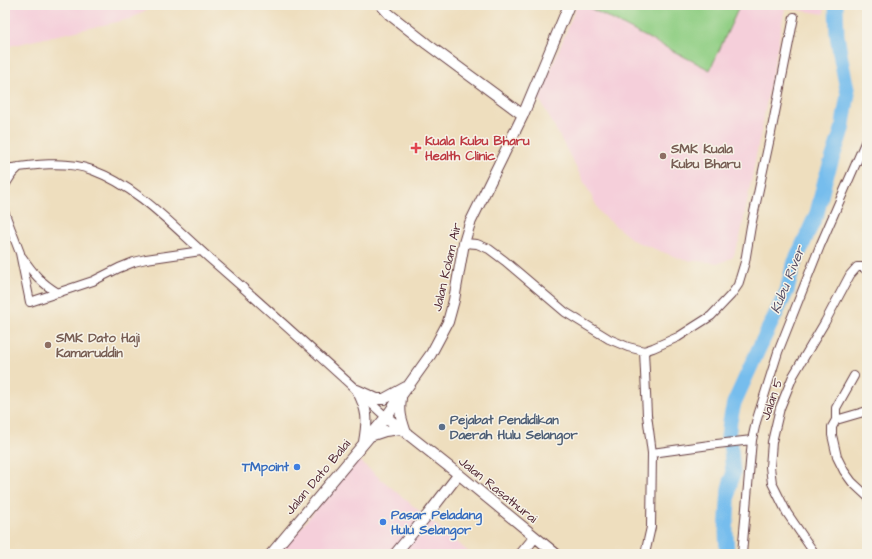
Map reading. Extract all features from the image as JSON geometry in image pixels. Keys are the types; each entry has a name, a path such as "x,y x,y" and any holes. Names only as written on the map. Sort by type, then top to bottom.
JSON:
{"street":[{"path":"380,5 389,14 428,44 523,115"},
{"name":"Jalan Kolam Air","path":"386,417 431,354 448,322 454,300 464,243 470,224 523,115 569,5"},
{"path":"464,243 477,244 489,249 565,312 609,339 628,347 644,351 678,337 711,316 731,295 738,285 745,262 794,17"},
{"path":"742,554 752,440 756,422 778,352 820,246 867,138"},
{"path":"5,169 56,164 76,166 91,169 124,186 165,218 386,417"},
{"path":"5,186 12,174 19,167"},
{"path":"5,214 20,253 30,302 93,281 134,262 201,251"},
{"path":"20,253 38,278 58,293"},
{"name":"Jalan 5","path":"815,554 787,513 772,482 770,468 772,442 780,408 793,376 825,322 850,275 857,267 862,267 867,270"},
{"path":"644,351 647,415 652,453 652,527 645,554"},
{"path":"854,376 836,408 836,420 832,427 832,435 837,457 844,471 852,482 867,496"},
{"path":"357,390 377,399 384,399 409,385"},
{"path":"357,390 364,404 366,415 366,440 385,431 404,431 400,414 402,396"},
{"path":"836,420 867,411"},
{"name":"Jalan Rasathurai","path":"386,417 459,474 556,554"},
{"name":"Jalan Dato Balai","path":"271,554 386,417"},
{"path":"652,453 752,440"},
{"path":"395,554 459,474"},
{"path":"521,554 535,537"}],"shaded area":[{"path":"5,5 155,5 130,19 5,47"},
{"name":"SMK Kuala Kubu Bharu","path":"577,5 825,5 824,14 785,8 740,238 733,257 720,263 684,260 634,241 601,214 539,98"},
{"path":"357,459 471,554 279,554"}],"green space":[{"path":"584,5 740,5 710,70"}],"waterway":[{"name":"Kubu River","path":"727,554 726,531 729,488 733,474 731,450 728,437 734,403 787,291 793,266 817,213 825,180 842,130 848,94 837,35 836,5"}],"place":[{"name":"Kuala Kubu Bharu Health Clinic","path":"416,148"},
{"name":"SMK Kuala Kubu Bharu","path":"663,156"},
{"name":"SMK Dato Haji Kamaruddin","path":"48,345"},
{"name":"Pejabat Pendidikan Daerah Hulu Selangor","path":"442,427"},
{"name":"TMpoint","path":"297,467"},
{"name":"Pasar Peladang Hulu Selangor","path":"383,522"}]}
